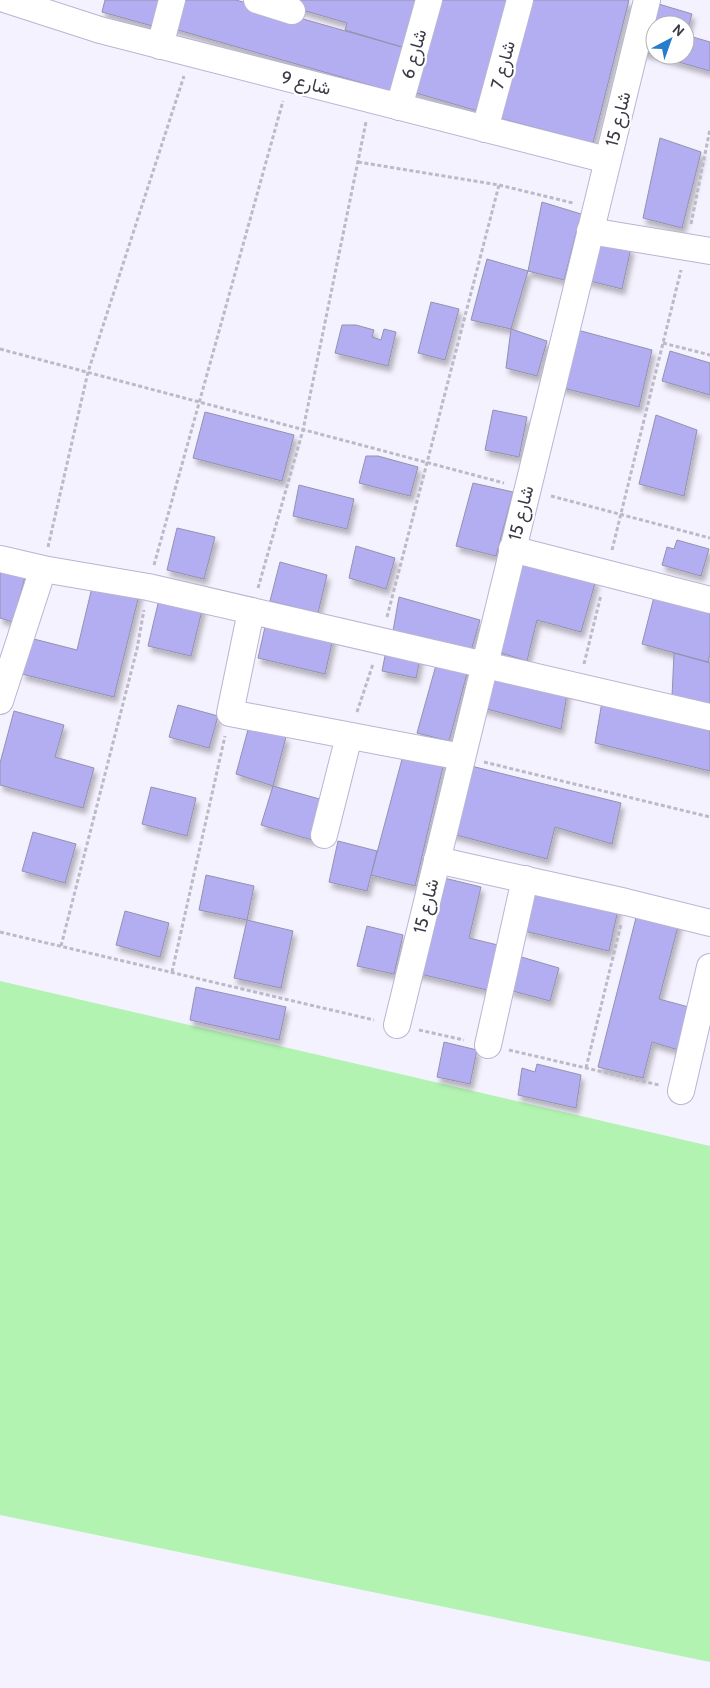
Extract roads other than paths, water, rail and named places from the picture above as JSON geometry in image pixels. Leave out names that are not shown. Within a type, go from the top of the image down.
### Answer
[{"type":"street","name":"شارع 9","points":[[6,0],[100,30],[160,46],[608,160]]},
{"type":"street","points":[[160,46],[172,0]]},
{"type":"street","points":[[257,0],[292,11]]},
{"type":"street","name":"شارع 6","points":[[399,107],[429,0]]},
{"type":"street","name":"شارع 7","points":[[486,129],[520,0]]},
{"type":"street","name":"شارع 15","points":[[396,1025],[647,0]]},
{"type":"street","points":[[593,220],[698,249]]},
{"type":"street","points":[[512,549],[606,574],[709,594]]},
{"type":"street","points":[[0,559],[43,569],[148,586],[710,718]]},
{"type":"street","points":[[0,701],[43,569]]},
{"type":"street","points":[[251,611],[230,713],[462,757]]},
{"type":"street","points":[[324,835],[349,736]]},
{"type":"street","points":[[437,860],[626,902],[710,923]]},
{"type":"street","points":[[488,1045],[526,879]]},
{"type":"street","points":[[682,1090],[710,966]]}]
